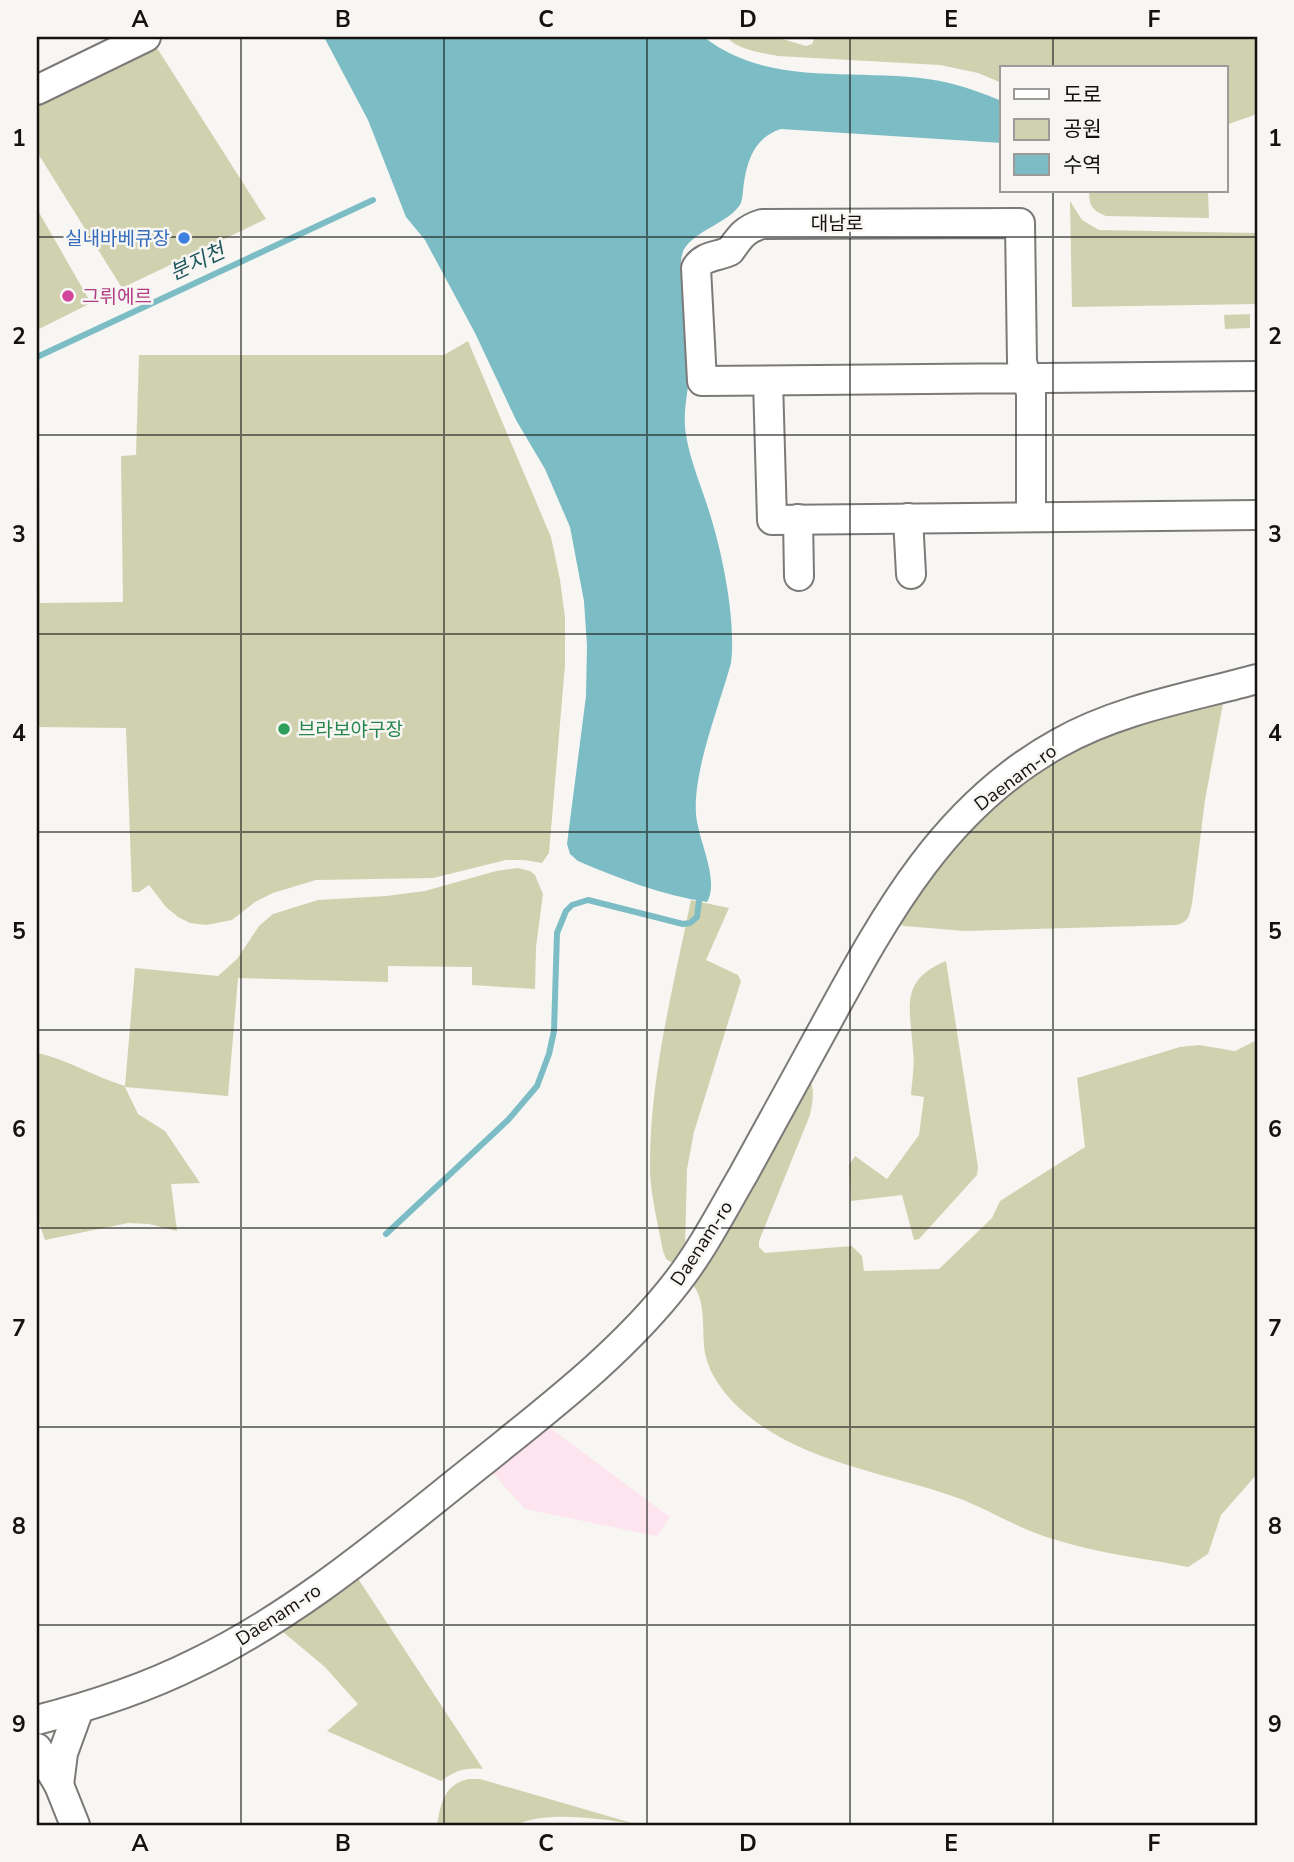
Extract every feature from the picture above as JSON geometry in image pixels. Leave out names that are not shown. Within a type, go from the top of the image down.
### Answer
[{"type":"street","points":[[37,90],[146,37]]},
{"type":"street","name":"대남로","points":[[1031,517],[1031,393],[1026,378],[1022,362],[1020,223],[762,224],[750,227],[741,234],[730,251],[705,257],[696,268],[702,381],[768,381],[1026,378],[1257,376]]},
{"type":"street","points":[[768,381],[772,520],[1257,515]]},
{"type":"street","points":[[908,518],[911,573]]},
{"type":"street","points":[[798,519],[799,576]]},
{"type":"street","name":"Daenam-ro","points":[[37,1720],[79,1709],[147,1685],[193,1665],[273,1619],[340,1574],[542,1414],[627,1337],[678,1281],[754,1155],[855,970],[895,903],[942,839],[990,792],[1042,753],[1092,727],[1257,679]]},
{"type":"street","points":[[59,1785],[63,1753],[79,1709]]},
{"type":"street","points":[[37,1748],[59,1785],[75,1825]]},
{"type":"shaded area","points":[[542,1422],[670,1517],[657,1536],[525,1509],[487,1467]]},
{"type":"green space","points":[[727,37],[776,37],[806,46],[812,44],[815,37],[1257,37],[1257,114],[1228,124],[1228,66],[1000,66],[1000,82],[978,73],[940,65],[778,56],[743,48]]},
{"type":"green space","points":[[157,48],[266,219],[122,288],[37,152],[37,104]]},
{"type":"green space","points":[[1089,192],[1208,192],[1209,218],[1106,216],[1092,207]]},
{"type":"green space","points":[[1070,201],[1082,220],[1099,230],[1257,233],[1257,304],[1072,307]]},
{"type":"green space","points":[[37,209],[91,303],[37,330]]},
{"type":"green space","points":[[1250,314],[1250,328],[1225,329],[1224,315]]},
{"type":"green space","points":[[468,341],[551,537],[560,580],[565,617],[565,665],[549,853],[542,863],[506,860],[433,878],[316,880],[273,893],[255,902],[232,920],[206,925],[190,923],[178,917],[166,907],[149,885],[139,892],[132,892],[126,728],[37,727],[37,456],[39,455],[40,603],[123,602],[121,456],[136,455],[139,355],[444,355]]},
{"type":"green space","points":[[1224,698],[1205,800],[1192,904],[1184,922],[1176,925],[965,931],[904,926],[898,923],[926,869],[992,800],[1090,737]]},
{"type":"green space","points":[[518,868],[535,875],[543,894],[536,947],[535,989],[472,985],[472,967],[388,966],[388,982],[238,978],[228,1096],[125,1087],[138,1114],[165,1131],[200,1183],[171,1184],[177,1231],[149,1224],[128,1223],[45,1240],[37,1217],[37,1053],[59,1059],[125,1086],[135,968],[218,976],[237,959],[259,926],[273,914],[318,900],[425,891],[496,871]]},
{"type":"green space","points":[[691,900],[729,908],[706,960],[738,975],[741,981],[694,1132],[687,1169],[685,1250],[676,1261],[671,1262],[666,1259],[663,1251],[653,1201],[651,1137],[663,1034]]},
{"type":"green space","points":[[946,961],[978,1167],[977,1175],[919,1239],[914,1240],[902,1195],[851,1201],[849,1165],[855,1156],[887,1179],[919,1135],[924,1097],[911,1095],[914,1061],[910,1021],[911,997],[914,986],[921,977]]},
{"type":"green space","points":[[1257,1040],[1257,1474],[1221,1515],[1208,1554],[1188,1567],[1069,1544],[1028,1530],[955,1497],[809,1451],[756,1422],[733,1402],[716,1381],[704,1348],[702,1306],[689,1281],[806,1074],[813,1098],[810,1115],[759,1241],[759,1247],[765,1253],[852,1246],[862,1256],[864,1271],[939,1269],[992,1218],[1000,1201],[1085,1147],[1077,1078],[1180,1047],[1199,1045],[1235,1051]]},
{"type":"green space","points":[[355,1574],[483,1769],[460,1770],[441,1781],[327,1731],[358,1704],[325,1667],[277,1627]]},
{"type":"green space","points":[[468,1779],[480,1779],[632,1823],[557,1817],[528,1820],[515,1825],[437,1825],[442,1802],[449,1790]]},
{"type":"water","points":[[324,37],[704,37],[730,53],[758,64],[818,73],[940,81],[1000,100],[1000,143],[781,129],[772,133],[759,143],[751,156],[741,203],[736,210],[692,240],[682,255],[681,271],[690,352],[685,409],[686,435],[721,554],[732,630],[731,663],[703,758],[696,797],[696,814],[710,871],[711,883],[707,902],[657,891],[625,880],[578,861],[570,854],[567,844],[586,696],[587,646],[584,601],[570,527],[545,469],[516,420],[475,333],[425,240],[406,217],[368,120]]},
{"type":"waterway","name":"분지천","points":[[37,357],[373,200]]},
{"type":"waterway","points":[[386,1234],[508,1120],[537,1086],[554,1031],[557,933],[566,911],[572,905],[588,900],[683,924],[690,923],[697,917],[699,901]]},
{"type":"place","name":"실내바베큐장","points":[[184,238]]},
{"type":"place","name":"그뤼에르","points":[[68,296]]},
{"type":"place","name":"브라보야구장","points":[[284,729]]}]
